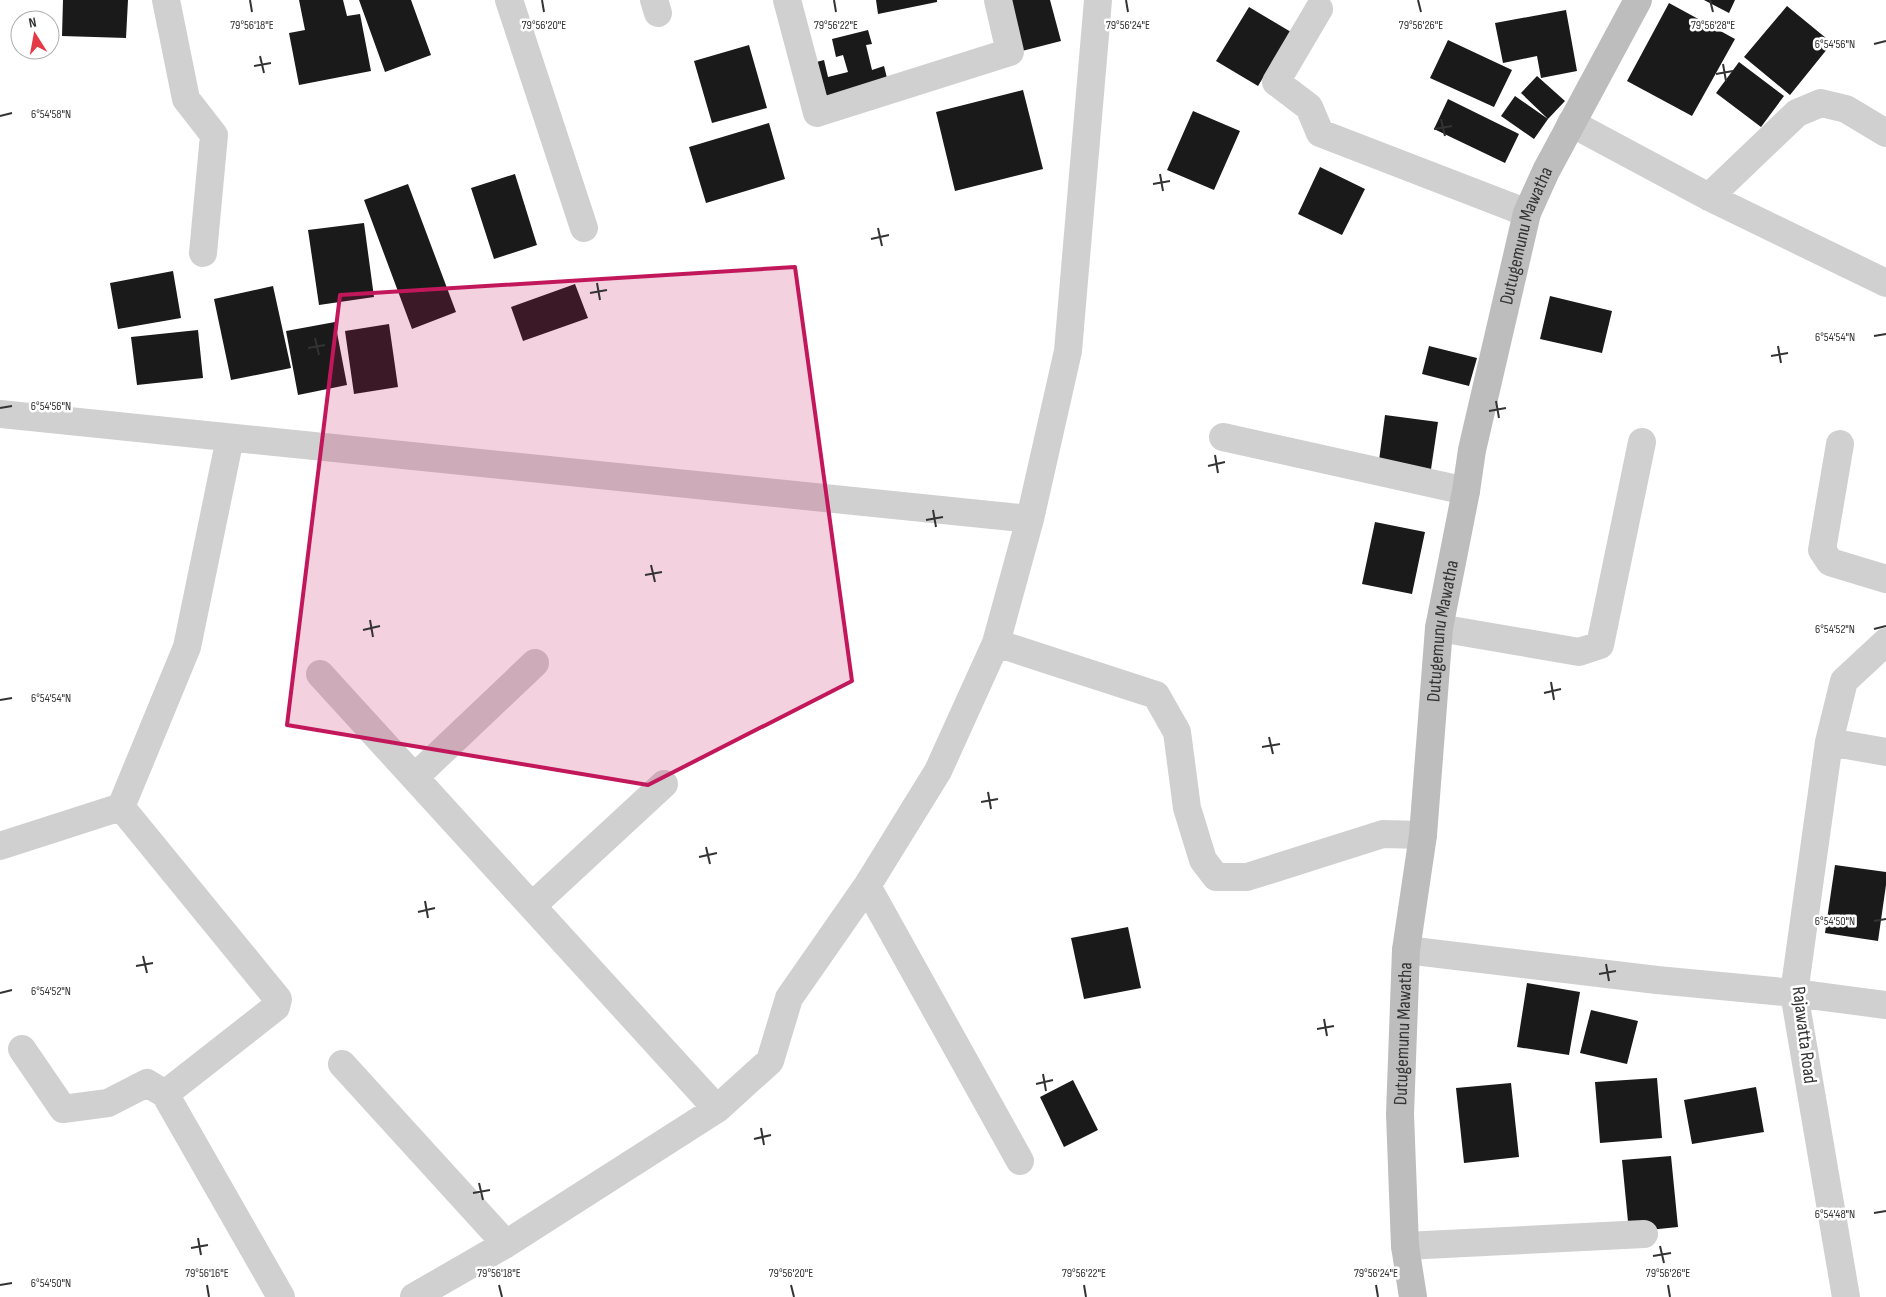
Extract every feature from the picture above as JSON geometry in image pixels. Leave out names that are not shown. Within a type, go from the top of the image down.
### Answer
[{"type":"street","points":[[166,0],[186,99],[214,134],[204,254]]},
{"type":"street","points":[[509,0],[584,228]]},
{"type":"street","points":[[787,0],[817,113],[1010,52],[998,0]]},
{"type":"street","points":[[414,1297],[506,1244],[717,1109],[770,1061],[789,998],[866,886],[938,771],[996,643],[1030,519],[1068,351],[1098,0]]},
{"type":"street","name":"Dutugemunu Mawatha","points":[[1413,1297],[1405,1246],[1400,1114],[1406,950],[1422,835],[1438,628],[1466,491],[1472,450],[1527,213],[1571,123],[1638,0]]},
{"type":"street","points":[[1319,9],[1276,82],[1309,106],[1320,133],[1527,213]]},
{"type":"street","points":[[1709,197],[1797,113],[1821,103],[1846,109],[1886,133]]},
{"type":"street","points":[[1571,123],[1709,197],[1886,283]]},
{"type":"street","points":[[0,414],[1030,519]]},
{"type":"street","points":[[1223,437],[1466,491]]},
{"type":"street","points":[[0,846],[121,807],[187,647],[230,438]]},
{"type":"street","points":[[1438,628],[1579,652],[1600,645],[1642,442]]},
{"type":"street","points":[[1840,444],[1822,550],[1830,562],[1886,579]]},
{"type":"street","name":"Rajawatta Road","points":[[1846,1297],[1794,993],[1829,742],[1844,681],[1886,642]]},
{"type":"street","points":[[996,643],[1156,695],[1177,732],[1187,808],[1203,860],[1216,877],[1247,878],[1383,834],[1422,835]]},
{"type":"street","points":[[415,777],[535,663]]},
{"type":"street","points":[[320,674],[717,1109]]},
{"type":"street","points":[[1829,742],[1886,752]]},
{"type":"street","points":[[532,906],[664,784]]},
{"type":"street","points":[[121,807],[278,999],[276,1007],[165,1094]]},
{"type":"street","points":[[866,886],[1020,1160]]},
{"type":"street","points":[[1406,950],[1886,1005]]},
{"type":"street","points":[[22,1049],[63,1109],[108,1104],[147,1083],[165,1094],[280,1297]]},
{"type":"street","points":[[342,1064],[506,1244]]},
{"type":"street","points":[[1405,1246],[1644,1234]]},
{"type":"highlighted area","points":[[795,267],[852,681],[648,785],[287,725],[340,295]]},
{"type":"building","points":[[63,0],[128,0],[126,38],[62,36]]},
{"type":"building","points":[[299,0],[343,0],[347,16],[360,14],[371,71],[299,85],[289,33],[305,30]]},
{"type":"building","points":[[359,0],[411,0],[431,55],[385,72]]},
{"type":"building","points":[[876,0],[937,0],[937,2],[878,14]]},
{"type":"building","points":[[1009,0],[1050,0],[1061,41],[1022,51]]},
{"type":"building","points":[[1704,0],[1735,0],[1729,13]]},
{"type":"building","points":[[1669,3],[1735,39],[1692,116],[1627,81]]},
{"type":"building","points":[[1787,6],[1832,43],[1790,95],[1744,57]]},
{"type":"building","points":[[1249,7],[1291,32],[1258,86],[1216,61]]},
{"type":"building","points":[[1566,10],[1577,71],[1541,78],[1537,56],[1503,63],[1495,23]]},
{"type":"building","points":[[868,30],[872,44],[866,45],[872,70],[884,66],[889,86],[818,103],[809,64],[824,60],[828,77],[848,72],[843,55],[836,57],[832,39]]},
{"type":"building","points":[[1448,40],[1512,70],[1494,107],[1430,78]]},
{"type":"building","points":[[749,45],[767,108],[712,123],[694,61]]},
{"type":"building","points":[[1739,62],[1784,96],[1761,127],[1716,93]]},
{"type":"building","points":[[1537,76],[1565,101],[1548,119],[1521,93]]},
{"type":"building","points":[[1023,90],[1043,169],[955,191],[936,112]]},
{"type":"building","points":[[1515,96],[1548,119],[1534,139],[1501,116]]},
{"type":"building","points":[[1448,99],[1519,134],[1505,163],[1434,129]]},
{"type":"building","points":[[1193,111],[1240,131],[1214,190],[1167,170]]},
{"type":"building","points":[[769,123],[785,179],[706,203],[689,147]]},
{"type":"building","points":[[1320,167],[1365,189],[1342,235],[1298,214]]},
{"type":"building","points":[[515,174],[537,245],[494,259],[471,188]]},
{"type":"building","points":[[408,184],[456,312],[412,329],[364,200]]},
{"type":"building","points":[[364,223],[374,297],[319,305],[308,230]]},
{"type":"building","points":[[173,271],[181,318],[118,329],[110,283]]},
{"type":"building","points":[[575,284],[588,318],[523,341],[511,307]]},
{"type":"building","points":[[273,286],[291,368],[231,380],[214,299]]},
{"type":"building","points":[[1550,296],[1612,311],[1602,353],[1540,339]]},
{"type":"building","points":[[335,322],[347,385],[298,395],[286,331]]},
{"type":"building","points":[[389,324],[398,387],[354,394],[345,331]]},
{"type":"building","points":[[198,330],[203,378],[137,385],[131,337]]},
{"type":"building","points":[[1429,346],[1477,358],[1469,386],[1422,374]]},
{"type":"building","points":[[1385,415],[1438,422],[1430,476],[1378,468]]},
{"type":"building","points":[[1375,522],[1425,532],[1412,594],[1362,584]]},
{"type":"building","points":[[1835,865],[1886,872],[1878,941],[1825,933]]},
{"type":"building","points":[[1128,927],[1141,988],[1084,999],[1071,938]]},
{"type":"building","points":[[1527,983],[1580,992],[1569,1055],[1517,1047]]},
{"type":"building","points":[[1591,1010],[1638,1021],[1627,1064],[1580,1053]]},
{"type":"building","points":[[1657,1078],[1662,1138],[1600,1143],[1595,1082]]},
{"type":"building","points":[[1073,1080],[1098,1130],[1064,1147],[1040,1097]]},
{"type":"building","points":[[1511,1083],[1519,1157],[1464,1163],[1456,1088]]},
{"type":"building","points":[[1756,1087],[1764,1132],[1692,1144],[1684,1100]]},
{"type":"building","points":[[1671,1156],[1678,1227],[1629,1232],[1622,1160]]}]
